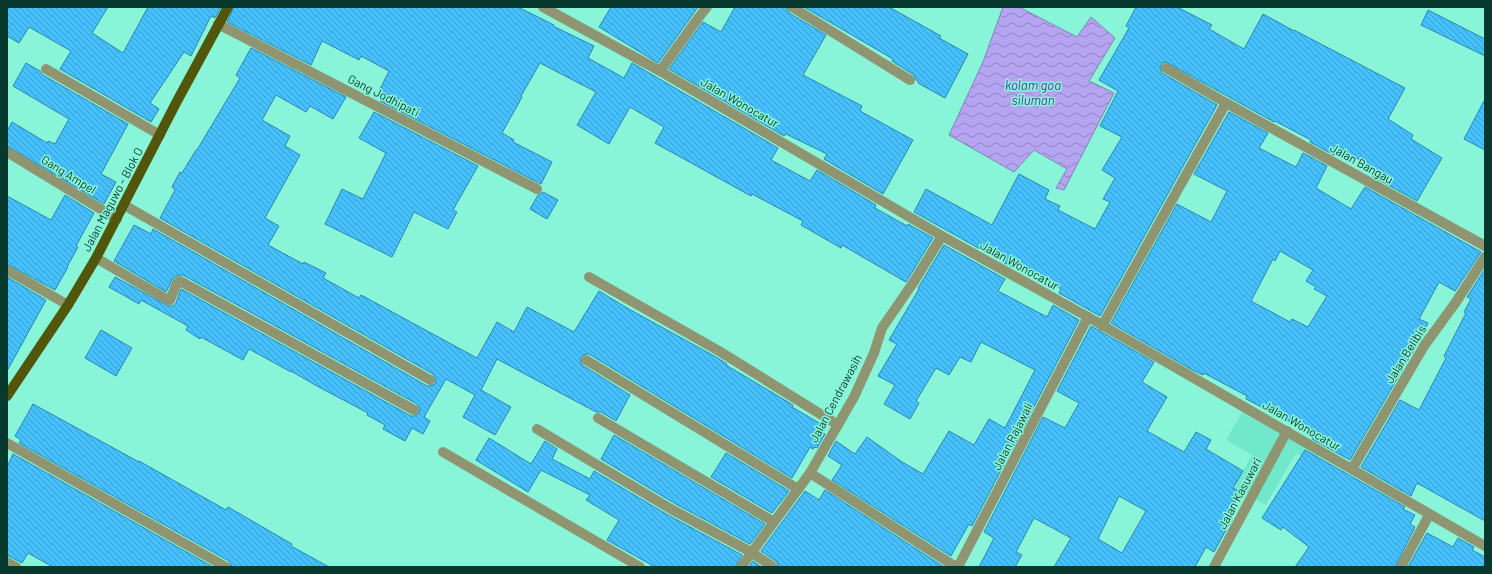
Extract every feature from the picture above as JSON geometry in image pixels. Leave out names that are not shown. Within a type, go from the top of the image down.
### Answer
[{"type":"main road","name":"Jalan Maguwo - Blok O","points":[[7,396],[68,305],[96,258],[179,97],[228,7]]},
{"type":"street","name":"Jalan Wonocatur","points":[[543,7],[660,71],[942,236],[1088,317],[1485,546]]},
{"type":"street","points":[[660,71],[707,7]]},
{"type":"street","points":[[792,7],[910,80]]},
{"type":"street","name":"Gang Jodhipati","points":[[218,24],[537,189]]},
{"type":"street","points":[[46,68],[160,135]]},
{"type":"street","name":"Jalan Bangau","points":[[1166,68],[1226,103],[1485,246]]},
{"type":"street","points":[[1102,326],[1226,103]]},
{"type":"street","name":"Gang Ampel","points":[[7,152],[117,219]]},
{"type":"street","points":[[124,205],[430,380]]},
{"type":"street","name":"Jalan Cendrawasih","points":[[741,567],[810,472],[854,397],[874,353],[882,328],[913,283],[942,236]]},
{"type":"street","name":"Jalan Belibis","points":[[1352,469],[1424,346],[1456,302],[1485,257]]},
{"type":"street","points":[[96,258],[168,300],[170,300],[177,283],[180,281],[414,410]]},
{"type":"street","points":[[7,270],[68,305]]},
{"type":"street","points":[[589,277],[719,351],[838,425]]},
{"type":"street","name":"Jalan Rajawali","points":[[957,567],[1088,317]]},
{"type":"street","points":[[586,360],[798,489]]},
{"type":"street","points":[[598,418],[774,522]]},
{"type":"street","points":[[537,429],[671,508],[751,552],[773,567]]},
{"type":"street","name":"Jalan Kasuwari","points":[[1214,567],[1286,431]]},
{"type":"street","points":[[7,444],[226,567]]},
{"type":"street","points":[[443,452],[640,567]]},
{"type":"street","points":[[810,472],[957,567]]},
{"type":"street","points":[[1401,567],[1429,515]]},
{"type":"street","points":[[7,562],[16,567]]},
{"type":"shaded area","points":[[1242,412],[1318,455],[1314,463],[1296,453],[1266,505],[1234,487],[1252,455],[1226,440]]},
{"type":"water","name":"kolam goa siluman","points":[[1003,7],[1019,7],[1077,37],[1091,17],[1115,38],[1089,81],[1114,93],[1064,190],[1056,188],[1067,169],[1034,150],[1014,172],[949,135],[983,62]]},
{"type":"building","points":[[7,7],[108,7],[92,33],[123,53],[148,7],[221,7],[215,18],[211,16],[191,56],[184,52],[150,103],[159,109],[151,122],[60,69],[71,51],[29,27],[19,43],[7,36]]},
{"type":"building","points":[[234,7],[518,7],[594,46],[588,58],[624,78],[632,63],[778,148],[771,160],[810,181],[817,170],[876,205],[875,208],[907,226],[908,224],[933,238],[906,282],[842,245],[841,248],[801,225],[803,221],[752,194],[751,196],[655,143],[664,127],[630,107],[609,144],[577,125],[596,92],[540,63],[502,133],[514,140],[513,142],[552,162],[541,184],[380,101],[383,96],[378,93],[389,71],[361,56],[359,60],[322,41],[311,65],[227,22]]},
{"type":"building","points":[[611,7],[698,7],[658,63],[599,27]]},
{"type":"building","points":[[735,7],[786,7],[789,13],[826,35],[803,75],[862,106],[860,111],[913,140],[883,194],[824,159],[827,154],[786,134],[784,136],[669,69],[703,22],[721,32]]},
{"type":"building","points":[[804,7],[889,7],[941,36],[939,38],[968,54],[945,98],[918,83],[919,82],[916,80],[914,75],[892,61],[893,59]]},
{"type":"building","points":[[1136,7],[1177,7],[1212,25],[1209,29],[1244,49],[1263,14],[1405,88],[1388,119],[1413,135],[1411,139],[1442,158],[1417,201],[1372,176],[1376,170],[1350,154],[1347,160],[1335,154],[1334,155],[1310,142],[1311,140],[1275,121],[1274,122],[1166,62],[1162,63],[1160,68],[1162,73],[1217,105],[1100,316],[1059,293],[1061,289],[1015,262],[1012,267],[914,212],[926,189],[992,225],[1019,174],[1049,190],[1045,199],[1060,206],[1058,210],[1095,229],[1110,202],[1103,199],[1115,178],[1102,170],[1122,137],[1100,126],[1118,91],[1099,80],[1129,28],[1126,26]]},
{"type":"building","points":[[1428,10],[1485,39],[1485,56],[1421,25]]},
{"type":"building","points":[[251,48],[346,97],[333,119],[310,106],[306,112],[276,95],[262,120],[290,136],[285,146],[300,155],[265,218],[279,226],[268,245],[303,264],[304,262],[326,273],[323,278],[359,298],[361,295],[477,358],[497,322],[514,332],[527,307],[574,332],[599,291],[716,357],[727,364],[726,365],[793,405],[792,407],[826,427],[823,433],[825,434],[817,448],[814,447],[813,449],[810,447],[792,478],[589,354],[583,355],[580,359],[582,365],[630,395],[616,421],[601,412],[596,412],[497,359],[481,390],[511,407],[495,435],[463,417],[475,395],[446,379],[424,417],[430,421],[423,434],[412,428],[405,441],[383,429],[385,425],[367,415],[368,413],[249,349],[243,360],[201,337],[200,339],[186,330],[188,326],[141,300],[139,304],[109,287],[115,277],[168,306],[173,306],[176,303],[181,289],[411,416],[415,416],[419,413],[420,409],[417,404],[183,275],[173,278],[166,292],[114,261],[134,225],[151,234],[153,229],[427,386],[435,384],[436,380],[433,374],[160,218],[175,190],[172,187],[180,172],[182,173],[197,150],[240,78],[236,75]]},
{"type":"building","points":[[26,63],[40,71],[43,75],[128,124],[101,174],[116,182],[104,204],[7,146],[7,131],[12,122],[47,143],[48,141],[55,144],[69,119],[13,86]]},
{"type":"building","points":[[1485,99],[1485,150],[1464,139]]},
{"type":"building","points":[[374,112],[478,166],[453,210],[457,212],[448,229],[414,212],[392,257],[325,224],[342,189],[363,199],[386,153],[359,138]]},
{"type":"building","points":[[1229,112],[1268,133],[1259,148],[1296,167],[1303,153],[1327,166],[1316,188],[1351,209],[1365,187],[1481,252],[1455,291],[1439,282],[1419,319],[1428,323],[1419,341],[1350,460],[1312,439],[1314,435],[1304,429],[1246,399],[1247,396],[1204,373],[1203,375],[1194,371],[1111,323],[1177,204],[1211,222],[1227,191],[1194,174]],"holes":[[[1280,251],[1313,270],[1306,281],[1316,287],[1314,289],[1327,296],[1308,327],[1292,319],[1290,322],[1251,301],[1273,259],[1275,261]]]},
{"type":"building","points":[[543,192],[558,200],[547,219],[530,209],[538,195]]},
{"type":"building","points":[[65,195],[94,213],[76,246],[78,247],[68,267],[55,290],[7,264],[7,196],[51,220]]},
{"type":"building","points":[[944,245],[1005,279],[998,291],[1047,317],[1053,305],[1079,320],[972,526],[969,524],[951,556],[832,480],[842,465],[828,456],[836,441],[855,454],[867,437],[902,462],[923,474],[949,431],[974,445],[989,419],[1005,428],[1035,370],[981,342],[971,362],[960,357],[949,375],[936,368],[916,401],[919,403],[910,419],[884,404],[895,385],[878,376],[897,344],[889,340]]},
{"type":"building","points":[[1485,269],[1485,521],[1417,483],[1411,496],[1361,467],[1400,400],[1419,410],[1446,358],[1444,356],[1466,313],[1464,312],[1471,299],[1467,297]]},
{"type":"building","points":[[7,277],[46,300],[7,371]]},
{"type":"building","points":[[1091,326],[1154,362],[1142,382],[1167,397],[1147,431],[1184,452],[1196,432],[1211,440],[1206,449],[1243,471],[1233,488],[1241,492],[1227,516],[1232,519],[1214,552],[1206,547],[1195,567],[1054,567],[1071,538],[1034,518],[1016,552],[1022,555],[1015,567],[979,567],[994,538],[984,532],[1043,417],[1065,428],[1079,403],[1057,391]],"holes":[[[1119,496],[1146,511],[1122,553],[1098,539]]]},
{"type":"building","points":[[101,330],[132,348],[116,376],[85,358]]},
{"type":"building","points":[[33,404],[226,510],[228,507],[292,544],[291,546],[329,567],[232,567],[229,561],[19,443],[21,440],[15,436]]},
{"type":"building","points":[[614,435],[765,524],[750,544],[674,503],[601,459]]},
{"type":"building","points":[[489,438],[531,464],[545,441],[557,449],[552,459],[590,479],[594,471],[668,515],[742,555],[735,567],[655,567],[607,540],[619,520],[586,500],[590,495],[541,470],[528,492],[476,460]]},
{"type":"building","points":[[1305,450],[1405,507],[1403,509],[1415,515],[1410,524],[1415,527],[1395,567],[1295,567],[1309,547],[1283,527],[1281,530],[1262,518]]},
{"type":"building","points":[[726,453],[789,491],[772,513],[711,477]]},
{"type":"building","points":[[13,454],[213,567],[53,567],[28,553],[22,563],[7,555],[7,467]]},
{"type":"building","points":[[825,490],[944,567],[779,567],[777,562],[761,551],[805,491],[819,500]]},
{"type":"building","points":[[1427,533],[1453,547],[1458,538],[1474,547],[1472,550],[1485,557],[1485,567],[1408,567]]},
{"type":"building","points":[[753,561],[761,567],[749,567]]}]
